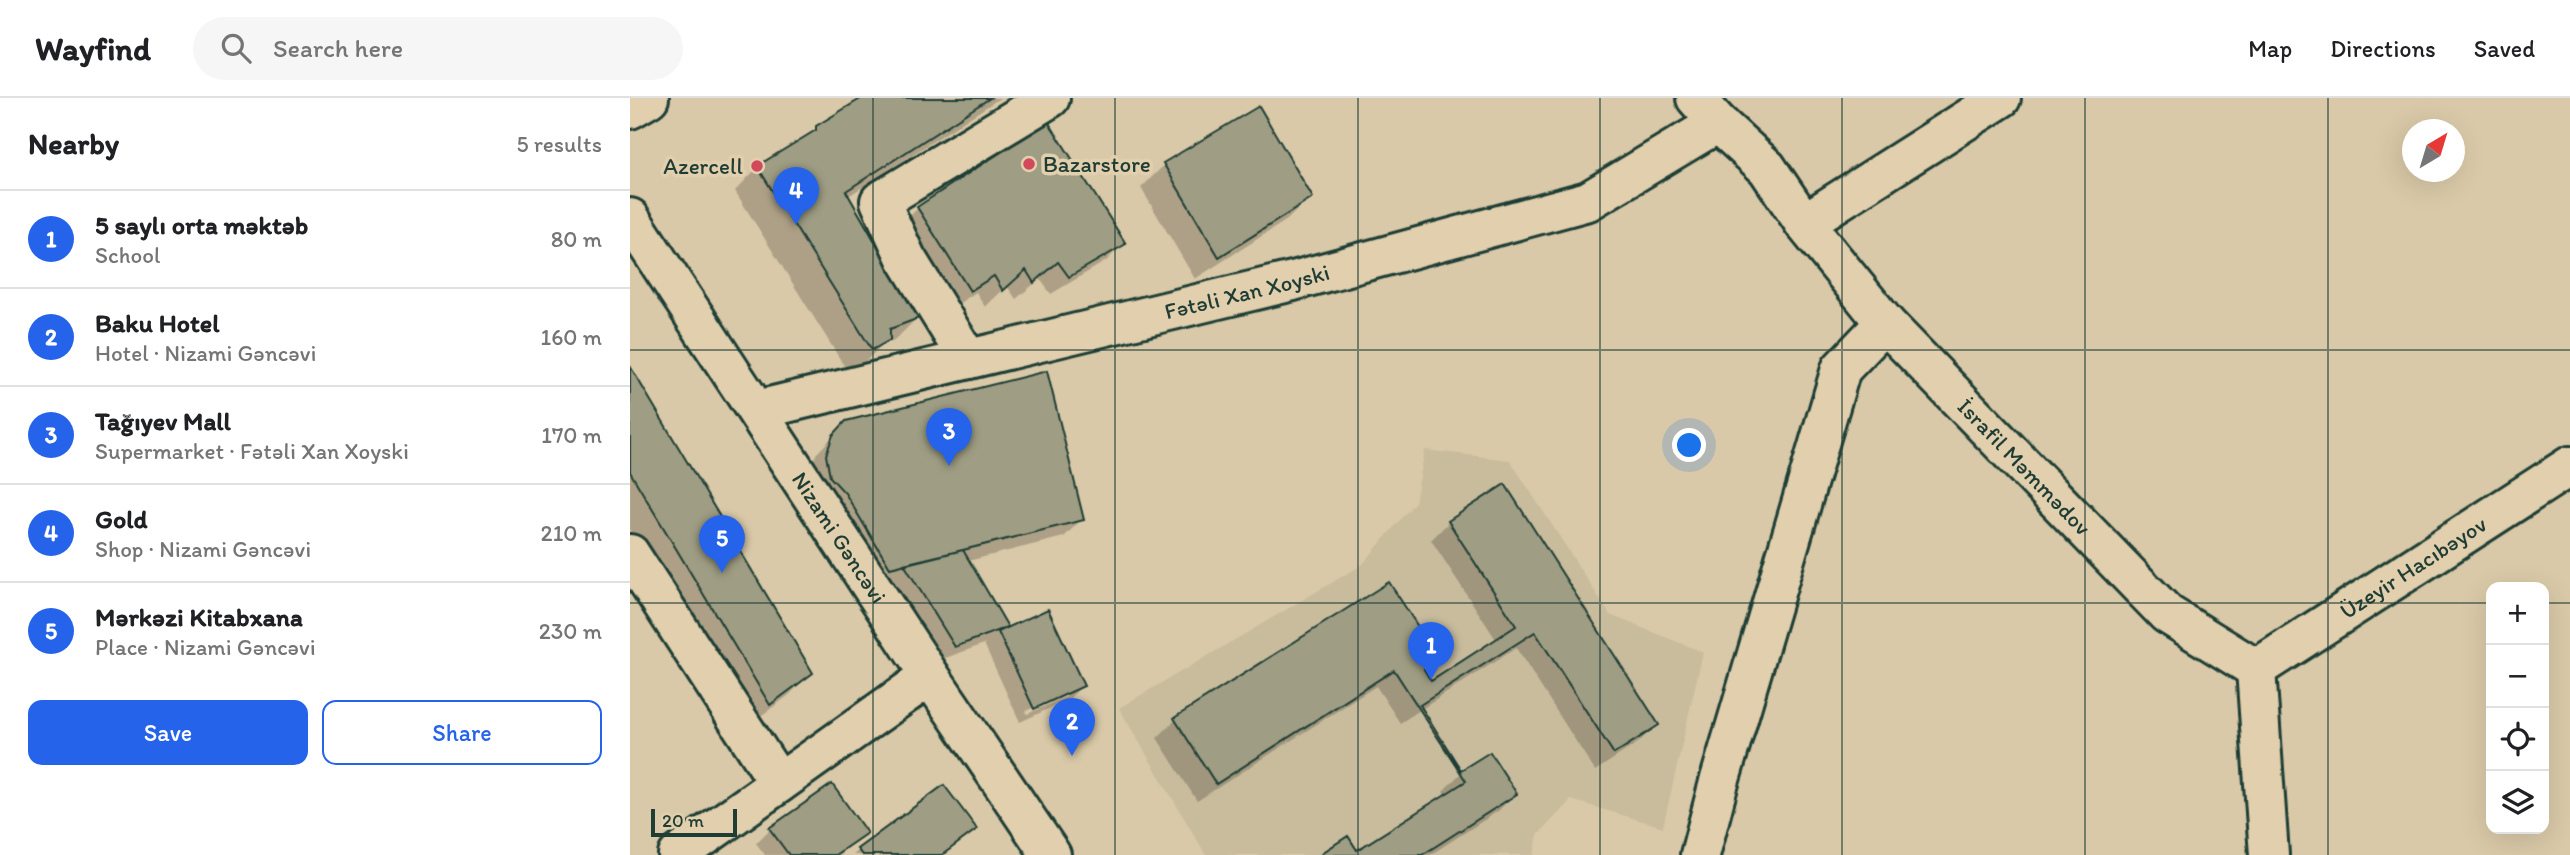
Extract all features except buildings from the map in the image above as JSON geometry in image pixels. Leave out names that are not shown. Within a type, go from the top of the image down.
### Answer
[{"type":"street","points":[[630,109],[649,98]]},
{"type":"street","points":[[968,359],[906,258],[880,201],[1050,98]]},
{"type":"street","points":[[1804,223],[2001,98]]},
{"type":"street","name":"Fətəli Xan Xoyski","points":[[757,410],[1293,281],[1588,201],[1707,111]]},
{"type":"street","name":"İsrafil Məmmədov","points":[[1707,111],[1767,168],[1804,223],[1885,323],[2167,614],[2256,668]]},
{"type":"street","name":"Nizami Gəncəvi","points":[[630,218],[930,676],[1051,855]]},
{"type":"street","points":[[1700,855],[1841,369],[1885,323]]},
{"type":"street","name":"Üzeyir Hacıbəyov","points":[[2256,668],[2570,466]]},
{"type":"street","points":[[630,554],[779,783]]},
{"type":"street","points":[[2256,668],[2269,855]]},
{"type":"street","points":[[678,855],[930,676]]},
{"type":"shaded area","points":[[1425,450],[1510,460],[1610,615],[1703,652],[1663,827],[1571,800],[1538,835],[1534,855],[1206,855],[1119,708],[1362,565],[1415,502]]},
{"type":"place","name":"Bazarstore","points":[[1029,164]]},
{"type":"place","name":"Azercell","points":[[757,166]]},
{"type":"place","name":"Gold","points":[[796,225]]},
{"type":"place","name":"Tağıyev Mall","points":[[949,466]]},
{"type":"place","name":"Mərkəzi Kitabxana","points":[[722,573]]},
{"type":"place","name":"5 saylı orta məktəb","points":[[1431,680]]},
{"type":"place","name":"Baku Hotel","points":[[1072,756]]}]
